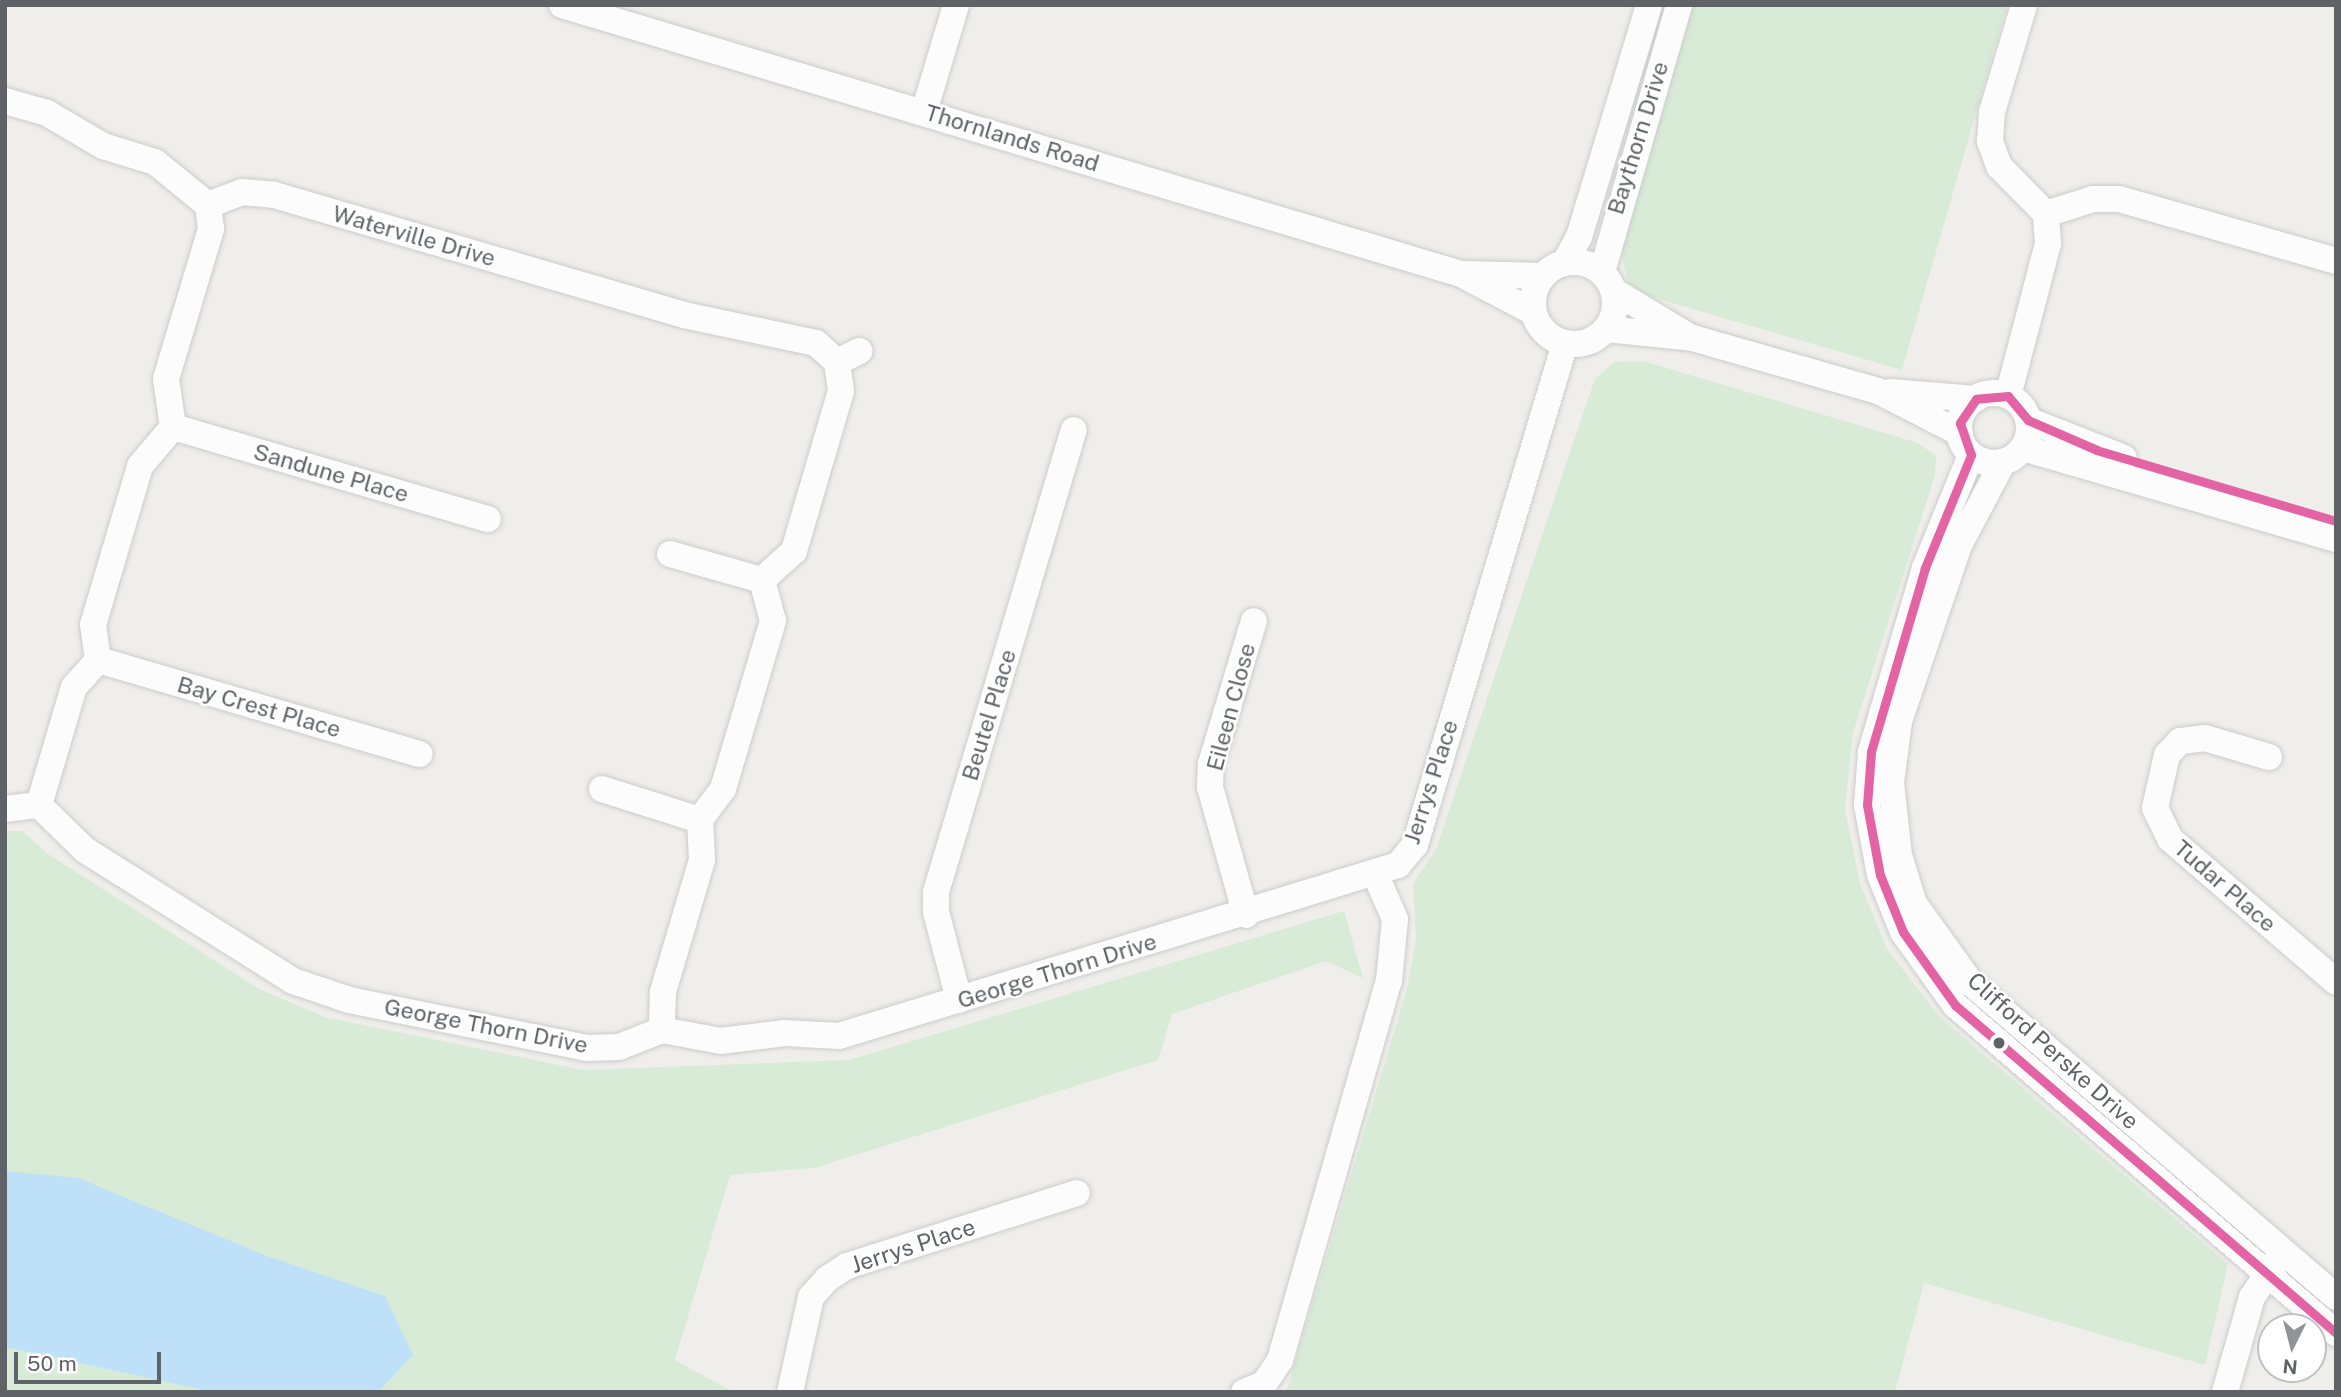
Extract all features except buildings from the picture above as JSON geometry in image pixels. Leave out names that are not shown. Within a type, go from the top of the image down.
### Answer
[{"type":"street","name":"Thornlands Road","points":[[562,5],[924,111],[1461,274],[1533,312],[1545,332],[1565,344]]},
{"type":"street","points":[[924,111],[956,5]]},
{"type":"street","name":"Baythorn Drive","points":[[1554,269],[1579,237],[1649,5]]},
{"type":"street","name":"Baythorn Drive","points":[[1608,282],[1679,5]]},
{"type":"street","points":[[2008,396],[2048,244],[2046,214],[1999,166],[1990,141],[1993,112],[2024,5]]},
{"type":"street","points":[[5,101],[47,113],[103,146],[155,162],[208,205],[211,229],[166,379],[173,427],[140,466],[93,625],[98,660],[74,687],[39,805],[5,809]]},
{"type":"street","name":"Waterville Drive","points":[[208,205],[242,192],[274,195],[684,315],[816,343],[848,357],[841,391],[794,551],[762,580]]},
{"type":"street","points":[[2046,214],[2093,199],[2119,199],[2336,261]]},
{"type":"street","name":"Thornlands Road","points":[[1461,274],[1554,269],[1608,282],[1693,338]]},
{"type":"street","points":[[1533,312],[1554,269]]},
{"type":"street","points":[[1565,344],[1588,342],[1606,329],[1613,318],[1608,282]]},
{"type":"street","name":"Thornlands Road","points":[[1606,329],[1693,338],[1878,391],[1976,399]]},
{"type":"street","name":"Jerrys Place","points":[[1376,876],[1398,865],[1415,845],[1565,344]]},
{"type":"street","name":"Thornlands Road","points":[[1878,391],[1965,444]]},
{"type":"street","points":[[2008,396],[1976,399],[1963,413],[1965,444],[2336,539]]},
{"type":"street","points":[[2008,396],[2028,420],[2096,450],[2336,521]]},
{"type":"street","points":[[2013,455],[2028,420]]},
{"type":"street","name":"Sandune Place","points":[[173,427],[488,519]]},
{"type":"street","name":"Beutel Place","points":[[960,1000],[936,912],[936,892],[1074,430]]},
{"type":"street","name":"Clifford Perske Drive","points":[[1965,444],[1871,752],[1867,805],[1880,875],[1903,932],[1955,1004],[2336,1333]]},
{"type":"street","name":"Clifford Perske Drive","points":[[2013,455],[1959,545],[1899,720],[1891,783],[1899,855],[1914,904],[1971,983],[2336,1297]]},
{"type":"street","points":[[662,1030],[663,992],[702,860],[700,820],[723,789],[773,621],[762,580],[670,554]]},
{"type":"street","name":"Eileen Close","points":[[1246,915],[1210,787],[1211,764],[1254,621]]},
{"type":"street","name":"Bay Crest Place","points":[[98,660],[420,754]]},
{"type":"street","name":"Tudar Place","points":[[2269,757],[2205,738],[2180,741],[2167,755],[2155,808],[2170,839],[2336,982]]},
{"type":"street","points":[[602,789],[700,820]]},
{"type":"street","name":"George Thorn Drive","points":[[39,805],[85,850],[293,981],[349,1000],[587,1048],[619,1047],[662,1030],[721,1041],[784,1033],[839,1036],[1376,876]]},
{"type":"street","points":[[1244,1392],[1264,1384],[1280,1360],[1390,981],[1395,919],[1376,876]]},
{"type":"street","name":"Jerrys Place","points":[[790,1392],[811,1297],[827,1279],[847,1266],[1077,1193]]},
{"type":"street","points":[[2225,1392],[2252,1297],[2284,1253]]},
{"type":"green space","points":[[1692,5],[2007,5],[1902,370],[1645,295],[1628,283],[1622,257],[1632,208]]},
{"type":"green space","points":[[1643,361],[1918,443],[1936,456],[1935,475],[1853,733],[1845,809],[1860,883],[1887,949],[1940,1017],[2228,1264],[2205,1365],[1924,1283],[1895,1392],[1286,1392],[1407,989],[1416,939],[1413,884],[1436,849],[1595,379],[1615,362]]},
{"type":"green space","points":[[5,831],[22,831],[48,854],[259,989],[325,1017],[583,1070],[849,1060],[1344,911],[1363,978],[1326,961],[1172,1014],[1158,1060],[814,1168],[730,1175],[675,1360],[733,1392],[5,1392]]},
{"type":"water","points":[[5,1171],[78,1178],[267,1256],[385,1296],[413,1355],[378,1392],[213,1392],[5,1347]]},
{"type":"transit line","points":[[2336,521],[2097,450],[2028,420],[2008,396],[1976,399],[1960,423],[1971,455],[1925,568],[1871,752],[1867,805],[1880,875],[1903,932],[1955,1005],[2336,1333]]}]
